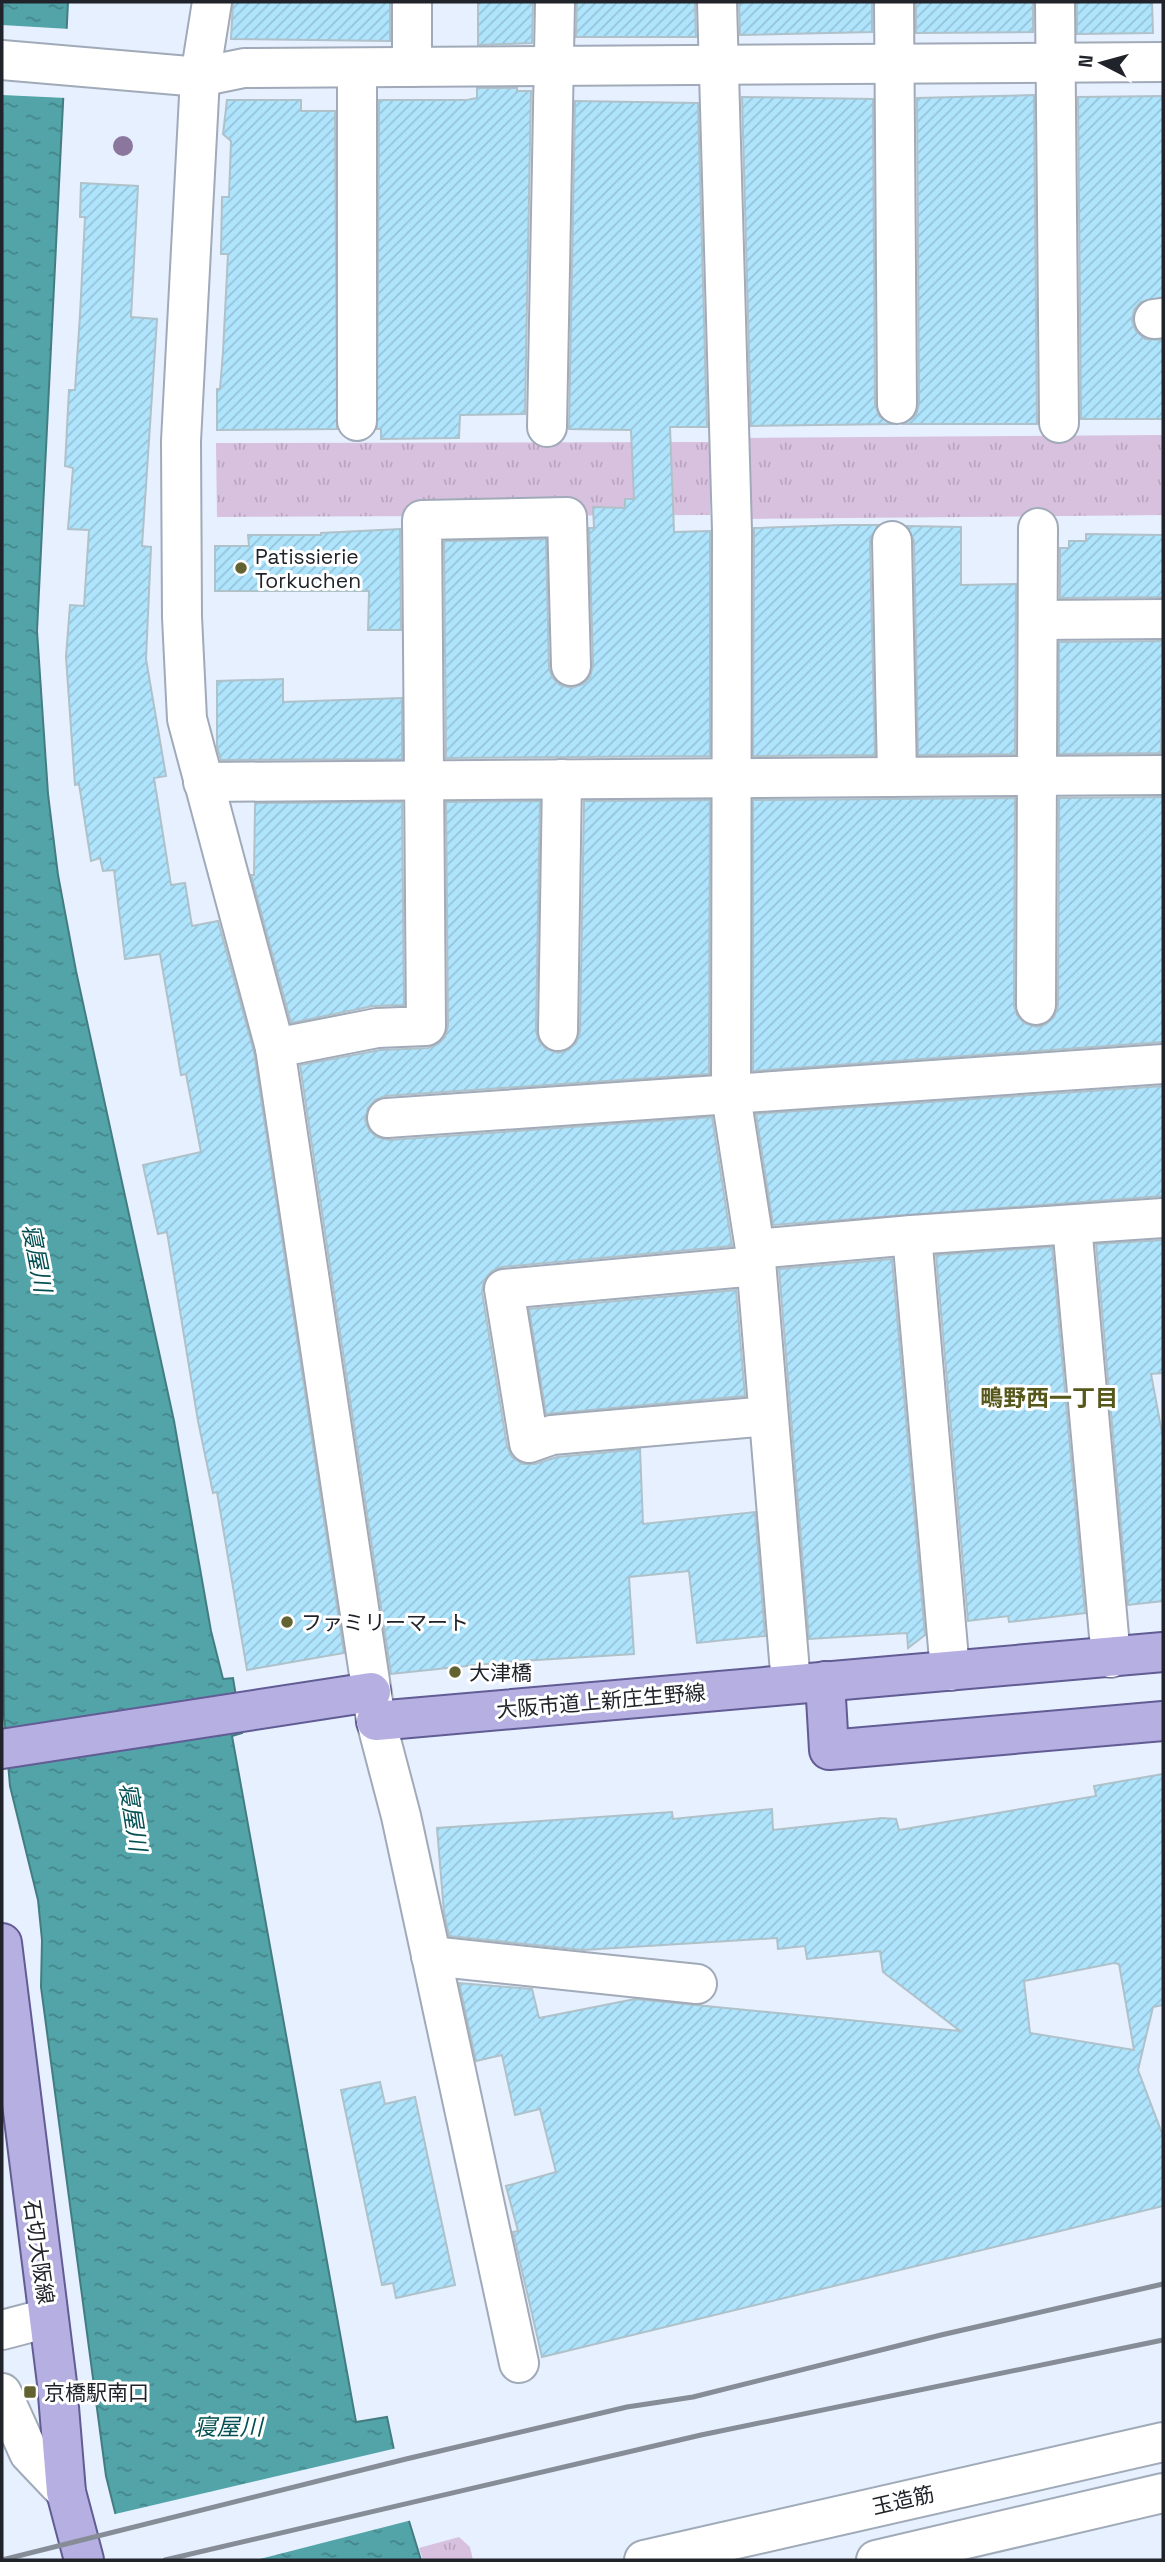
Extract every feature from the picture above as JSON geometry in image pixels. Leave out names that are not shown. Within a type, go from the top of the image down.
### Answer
[{"type":"main road","name":"大阪市道上新庄生野線","points":[[4,1748],[251,1708],[374,1706],[808,1683],[1163,1652]]},
{"type":"main road","points":[[808,1683],[830,1750],[1163,1721]]},
{"type":"main road","name":"石切大阪線","points":[[2,1943],[61,2420],[66,2492],[83,2560]]},
{"type":"street","points":[[212,2],[200,77],[181,441],[182,617],[187,719],[275,1048],[374,1706],[401,1816],[519,2363]]},
{"type":"street","points":[[412,2],[412,68]]},
{"type":"street","points":[[547,427],[556,67],[555,2]]},
{"type":"street","points":[[717,2],[732,531],[731,1096],[756,1258],[768,1416],[808,1683]]},
{"type":"street","points":[[894,2],[897,404]]},
{"type":"street","points":[[1055,2],[1059,423]]},
{"type":"street","points":[[2,60],[71,63],[200,77],[244,68],[1163,62]]},
{"type":"street","points":[[357,69],[357,421]]},
{"type":"street","points":[[275,1048],[377,1028],[426,1026],[422,520],[567,517],[571,666]]},
{"type":"street","points":[[1036,1005],[1038,528]]},
{"type":"street","points":[[892,541],[897,774]]},
{"type":"street","points":[[1038,620],[1163,620]]},
{"type":"street","points":[[203,782],[897,774],[1163,775]]},
{"type":"street","points":[[558,1031],[562,779]]},
{"type":"street","points":[[387,1118],[1163,1064]]},
{"type":"street","points":[[768,1416],[552,1435],[528,1443],[504,1289],[756,1258],[912,1235],[1163,1218]]},
{"type":"street","points":[[1072,1224],[1111,1658]]},
{"type":"street","points":[[912,1235],[950,1671]]},
{"type":"street","points":[[431,1956],[697,1983]]},
{"type":"street","points":[[2,2330],[48,2318]]},
{"type":"street","points":[[2,2393],[29,2453],[66,2492]]},
{"type":"street","name":"玉造筋","points":[[644,2560],[1163,2442]]},
{"type":"street","points":[[876,2560],[1163,2493]]},
{"type":"green space","points":[[1163,435],[1163,515],[744,519],[744,438]]},
{"type":"green space","points":[[710,442],[710,515],[217,517],[216,443]]},
{"type":"green space","points":[[459,2537],[470,2547],[473,2560],[423,2560],[419,2548]]},
{"type":"water","name":"寝屋川","points":[[2,2],[68,2],[37,631],[48,794],[58,875],[76,971],[174,1421],[211,1631],[223,1679],[233,1678],[242,1733],[232,1736],[356,2422],[387,2417],[409,2521],[421,2560],[127,2560],[106,2476],[41,1987],[42,1940],[38,1900],[10,1786],[4,1716]]},
{"type":"pier","points":[[2,25],[70,29],[66,98],[2,95]]},
{"type":"pier","points":[[397,2448],[412,2520],[256,2560],[124,2560],[111,2515]]},
{"type":"building","points":[[233,2],[390,2],[390,41],[231,39]]},
{"type":"building","points":[[478,2],[533,2],[532,43],[478,45]]},
{"type":"building","points":[[577,2],[695,2],[696,37],[576,37]]},
{"type":"building","points":[[739,2],[872,2],[872,32],[740,35]]},
{"type":"building","points":[[916,2],[1033,2],[1033,32],[916,33]]},
{"type":"building","points":[[1077,2],[1152,2],[1153,33],[1077,34]]},
{"type":"building","points":[[477,88],[517,88],[517,91],[531,91],[525,414],[460,415],[459,438],[381,439],[381,429],[377,429],[379,100],[467,100],[477,98]]},
{"type":"building","points":[[1034,95],[1037,424],[904,424],[916,415],[919,404],[917,98]]},
{"type":"building","points":[[1163,96],[1163,297],[1141,302],[1134,310],[1132,321],[1136,331],[1145,339],[1163,340],[1163,419],[1081,419],[1078,97]]},
{"type":"building","points":[[742,97],[873,99],[875,404],[879,416],[891,424],[751,426]]},
{"type":"building","points":[[227,100],[301,100],[301,111],[335,111],[337,429],[217,430],[217,389],[220,389],[228,254],[221,254],[222,197],[229,197],[231,141],[223,134]]},
{"type":"building","points":[[575,101],[698,103],[707,427],[670,427],[674,532],[710,531],[710,756],[446,758],[444,541],[546,539],[549,667],[552,677],[560,685],[572,688],[583,684],[590,677],[593,666],[589,528],[594,528],[593,507],[625,508],[625,499],[634,499],[631,430],[569,429]]},
{"type":"building","points":[[81,183],[138,186],[131,317],[157,319],[142,546],[151,547],[146,659],[166,776],[154,778],[171,885],[185,883],[192,926],[218,921],[254,1052],[344,1653],[247,1670],[217,1492],[213,1493],[198,1421],[167,1232],[158,1234],[143,1165],[201,1152],[186,1074],[181,1075],[160,954],[125,959],[114,870],[103,871],[100,858],[91,861],[79,784],[75,785],[66,657],[70,605],[84,606],[89,530],[68,529],[73,468],[65,466],[69,390],[75,390],[80,315],[85,217],[80,217]]},
{"type":"building","points":[[878,525],[870,541],[875,755],[753,756],[754,528]]},
{"type":"building","points":[[907,526],[961,527],[961,585],[1016,584],[1015,754],[918,755],[914,541]]},
{"type":"building","points":[[400,529],[401,630],[368,630],[369,591],[215,591],[215,546],[249,546],[248,535],[321,535]]},
{"type":"building","points":[[1086,534],[1163,535],[1163,597],[1060,598],[1060,548],[1069,548],[1069,541],[1086,541]]},
{"type":"building","points":[[1163,641],[1161,753],[1059,754],[1059,642]]},
{"type":"building","points":[[283,679],[283,702],[402,698],[402,759],[221,760],[217,747],[217,681]]},
{"type":"building","points":[[1163,797],[1163,1042],[753,1071],[753,800],[1015,798],[1014,1005],[1017,1015],[1024,1023],[1037,1027],[1054,1017],[1058,1005],[1059,798]]},
{"type":"building","points":[[710,800],[709,1074],[385,1096],[375,1100],[368,1108],[365,1120],[369,1130],[377,1137],[389,1140],[712,1117],[732,1246],[502,1267],[492,1271],[484,1280],[482,1292],[507,1446],[512,1457],[523,1464],[535,1464],[557,1457],[640,1449],[643,1524],[755,1512],[765,1636],[697,1643],[689,1571],[629,1577],[634,1654],[505,1662],[391,1674],[300,1065],[380,1050],[428,1048],[445,1037],[448,1026],[446,802],[540,801],[536,1031],[539,1041],[546,1049],[558,1053],[568,1050],[576,1043],[580,1031],[584,801]]},
{"type":"building","points":[[402,802],[404,1005],[373,1006],[291,1023],[251,875],[254,875],[255,803]]},
{"type":"building","points":[[1163,1086],[1163,1196],[773,1225],[756,1114]]},
{"type":"building","points":[[1163,1240],[1163,1373],[1151,1374],[1163,1438],[1163,1601],[1128,1605],[1096,1244]]},
{"type":"building","points":[[1052,1247],[1085,1613],[1009,1622],[1008,1616],[968,1621],[936,1255]]},
{"type":"building","points":[[892,1259],[925,1635],[908,1648],[907,1633],[809,1639],[779,1269]]},
{"type":"building","points":[[736,1290],[745,1396],[546,1414],[529,1309]]},
{"type":"building","points":[[1163,1774],[1163,2005],[1153,2007],[1138,2070],[1163,2136],[1163,2206],[542,2357],[513,2232],[518,2231],[506,2186],[556,2172],[540,2109],[515,2115],[502,2055],[476,2061],[459,1983],[532,1989],[539,2018],[635,1999],[960,2031],[883,1972],[880,1951],[807,1959],[805,1946],[778,1949],[777,1938],[583,1950],[449,1936],[444,1912],[437,1828],[672,1812],[673,1819],[772,1809],[773,1830],[882,1818],[896,1819],[899,1830],[1096,1796],[1094,1786]],"holes":[[[1119,1964],[1134,2050],[1030,2033],[1024,1981]]]},
{"type":"building","points":[[380,2082],[385,2104],[415,2097],[455,2285],[396,2298],[393,2283],[382,2285],[341,2090]]},
{"type":"railway","points":[[2,2560],[406,2459],[627,2407],[693,2397],[941,2335],[1163,2284]]},
{"type":"railway","points":[[165,2560],[701,2435],[1163,2340]]},
{"type":"place","name":"Patissierie Torkuchen","points":[[241,568]]},
{"type":"place","name":"ファミリーマート","points":[[287,1622]]},
{"type":"place","name":"大津橋","points":[[455,1672]]},
{"type":"place","name":"京橋駅南口","points":[[30,2392]]},
{"type":"district","name":"鴫野西一丁目","points":[[1049,1398]]}]
